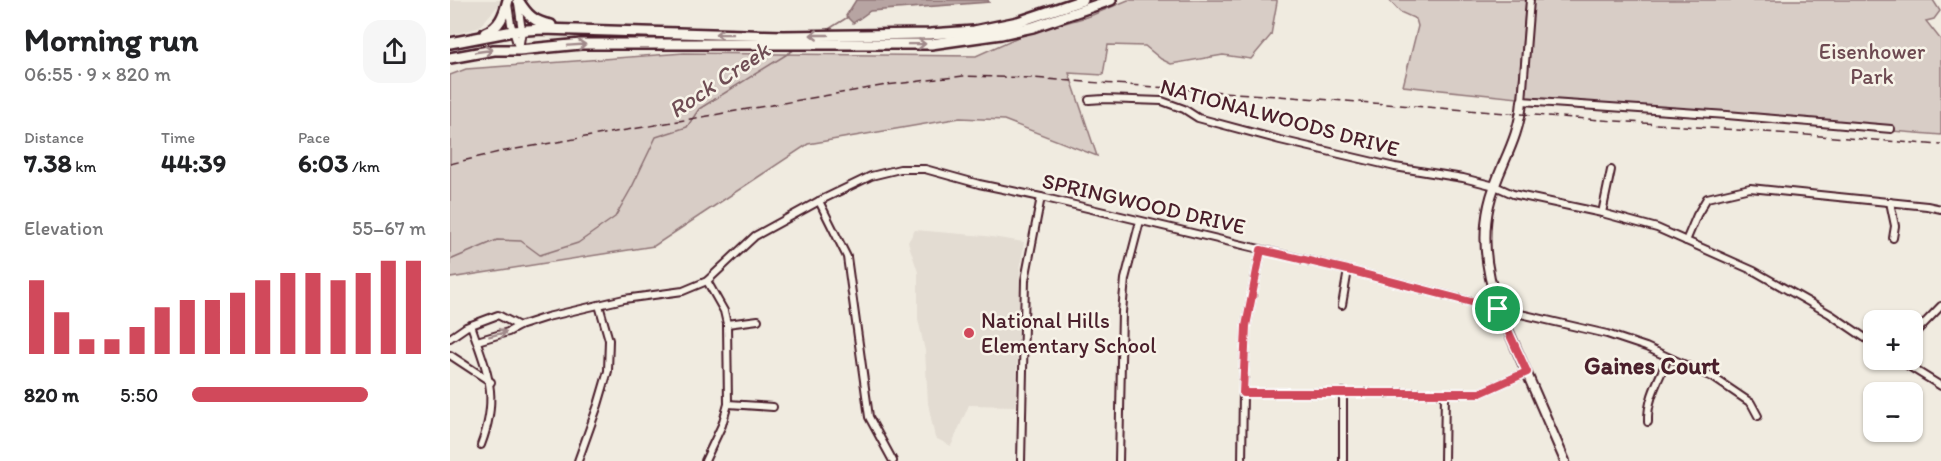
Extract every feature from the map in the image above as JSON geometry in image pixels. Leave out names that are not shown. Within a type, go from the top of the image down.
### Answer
[{"type":"main road","points":[[474,38],[495,30],[504,16],[508,0]]},
{"type":"main road","points":[[518,0],[527,14],[538,23],[600,27],[628,32]]},
{"type":"main road","points":[[450,43],[518,31],[563,30],[783,36],[890,36],[974,31],[1018,22],[1083,0]]},
{"type":"main road","points":[[450,58],[494,50],[581,44],[931,44],[1033,27],[1111,0]]},
{"type":"street","points":[[508,0],[518,31]]},
{"type":"street","points":[[518,0],[519,50]]},
{"type":"street","points":[[1530,0],[1521,115],[1515,139],[1489,205],[1485,258],[1498,309],[1565,461]]},
{"type":"street","name":"NATIONALWOODS DRIVE","points":[[1089,100],[1162,101],[1184,109],[1198,118],[1280,140],[1496,186],[1513,194],[1602,213],[1657,228],[1754,271],[1830,314],[1863,336]]},
{"type":"street","points":[[1522,101],[1891,129]]},
{"type":"street","name":"SPRINGWOOD DRIVE","points":[[477,341],[508,332],[519,326],[599,305],[624,299],[683,291],[707,281],[755,236],[819,201],[871,176],[900,169],[925,169],[979,184],[1348,270],[1498,309],[1607,334],[1646,346],[1714,378],[1751,403],[1758,416]]},
{"type":"street","points":[[1602,213],[1611,170]]},
{"type":"street","points":[[1686,241],[1707,198],[1750,188],[1941,209]]},
{"type":"street","points":[[1021,461],[1025,280],[1041,197]]},
{"type":"street","points":[[819,201],[847,257],[869,417],[893,461]]},
{"type":"street","points":[[1890,202],[1895,226],[1893,238]]},
{"type":"street","points":[[1119,461],[1123,301],[1125,279],[1140,221]]},
{"type":"street","points":[[1242,461],[1246,326],[1261,250]]},
{"type":"street","points":[[1342,304],[1348,270]]},
{"type":"street","points":[[705,461],[722,424],[728,404],[727,324],[724,311],[707,281]]},
{"type":"street","points":[[579,461],[608,371],[609,340],[599,305]]},
{"type":"street","points":[[1923,325],[1941,306]]},
{"type":"street","points":[[450,338],[471,324],[498,315],[519,326]]},
{"type":"street","points":[[727,324],[758,320]]},
{"type":"street","points":[[471,324],[491,382],[492,403],[489,424],[481,445]]},
{"type":"street","points":[[450,355],[491,382]]},
{"type":"street","points":[[1648,422],[1647,410],[1668,358]]},
{"type":"street","points":[[1915,370],[1941,386]]},
{"type":"street","points":[[1243,393],[1480,393],[1527,372]]},
{"type":"street","points":[[1343,392],[1343,461]]},
{"type":"street","points":[[1444,461],[1445,393]]},
{"type":"street","points":[[728,404],[773,407]]},
{"type":"shaded area","points":[[450,0],[508,0],[497,7],[478,28],[450,35]]},
{"type":"shaded area","points":[[856,0],[988,0],[989,2],[870,11],[853,23],[846,16]]},
{"type":"shaded area","name":"National Hills Elementary School","points":[[915,230],[1024,242],[1020,270],[1016,406],[969,405],[951,446],[935,438],[928,403],[925,351],[918,319],[918,272],[908,242]]},
{"type":"green space","points":[[1128,0],[1277,0],[1277,2],[1271,35],[1251,59],[1223,55],[1171,64],[1145,46],[1108,45],[1103,75],[1069,73],[1097,156],[1004,120],[960,118],[808,144],[654,246],[450,278],[450,75],[466,69],[684,53],[976,56],[1025,34],[1090,16]]},
{"type":"green space","points":[[1389,0],[1526,0],[1518,98],[1403,86],[1418,26],[1416,19],[1400,12]]},
{"type":"green space","name":"Eisenhower Park","points":[[1528,0],[1933,0],[1940,11],[1934,19],[1926,21],[1941,40],[1941,135],[1522,101]]},
{"type":"waterway","name":"Rock Creek","points":[[824,32],[848,17]]},
{"type":"waterway","name":"Rock Creek","points":[[450,260],[497,240],[521,241],[540,255],[578,243],[615,217],[656,137],[687,127],[699,109],[797,48]]},
{"type":"railway","points":[[450,164],[499,152],[887,85],[963,76],[1033,78],[1941,145]]},
{"type":"place","name":"National Hills Elementary School","points":[[969,333]]},
{"type":"district","name":"Gaines Court","points":[[1652,366]]},
{"type":"route","points":[[1261,250],[1498,309],[1527,372],[1480,393],[1243,393],[1246,326],[1261,250]]}]
